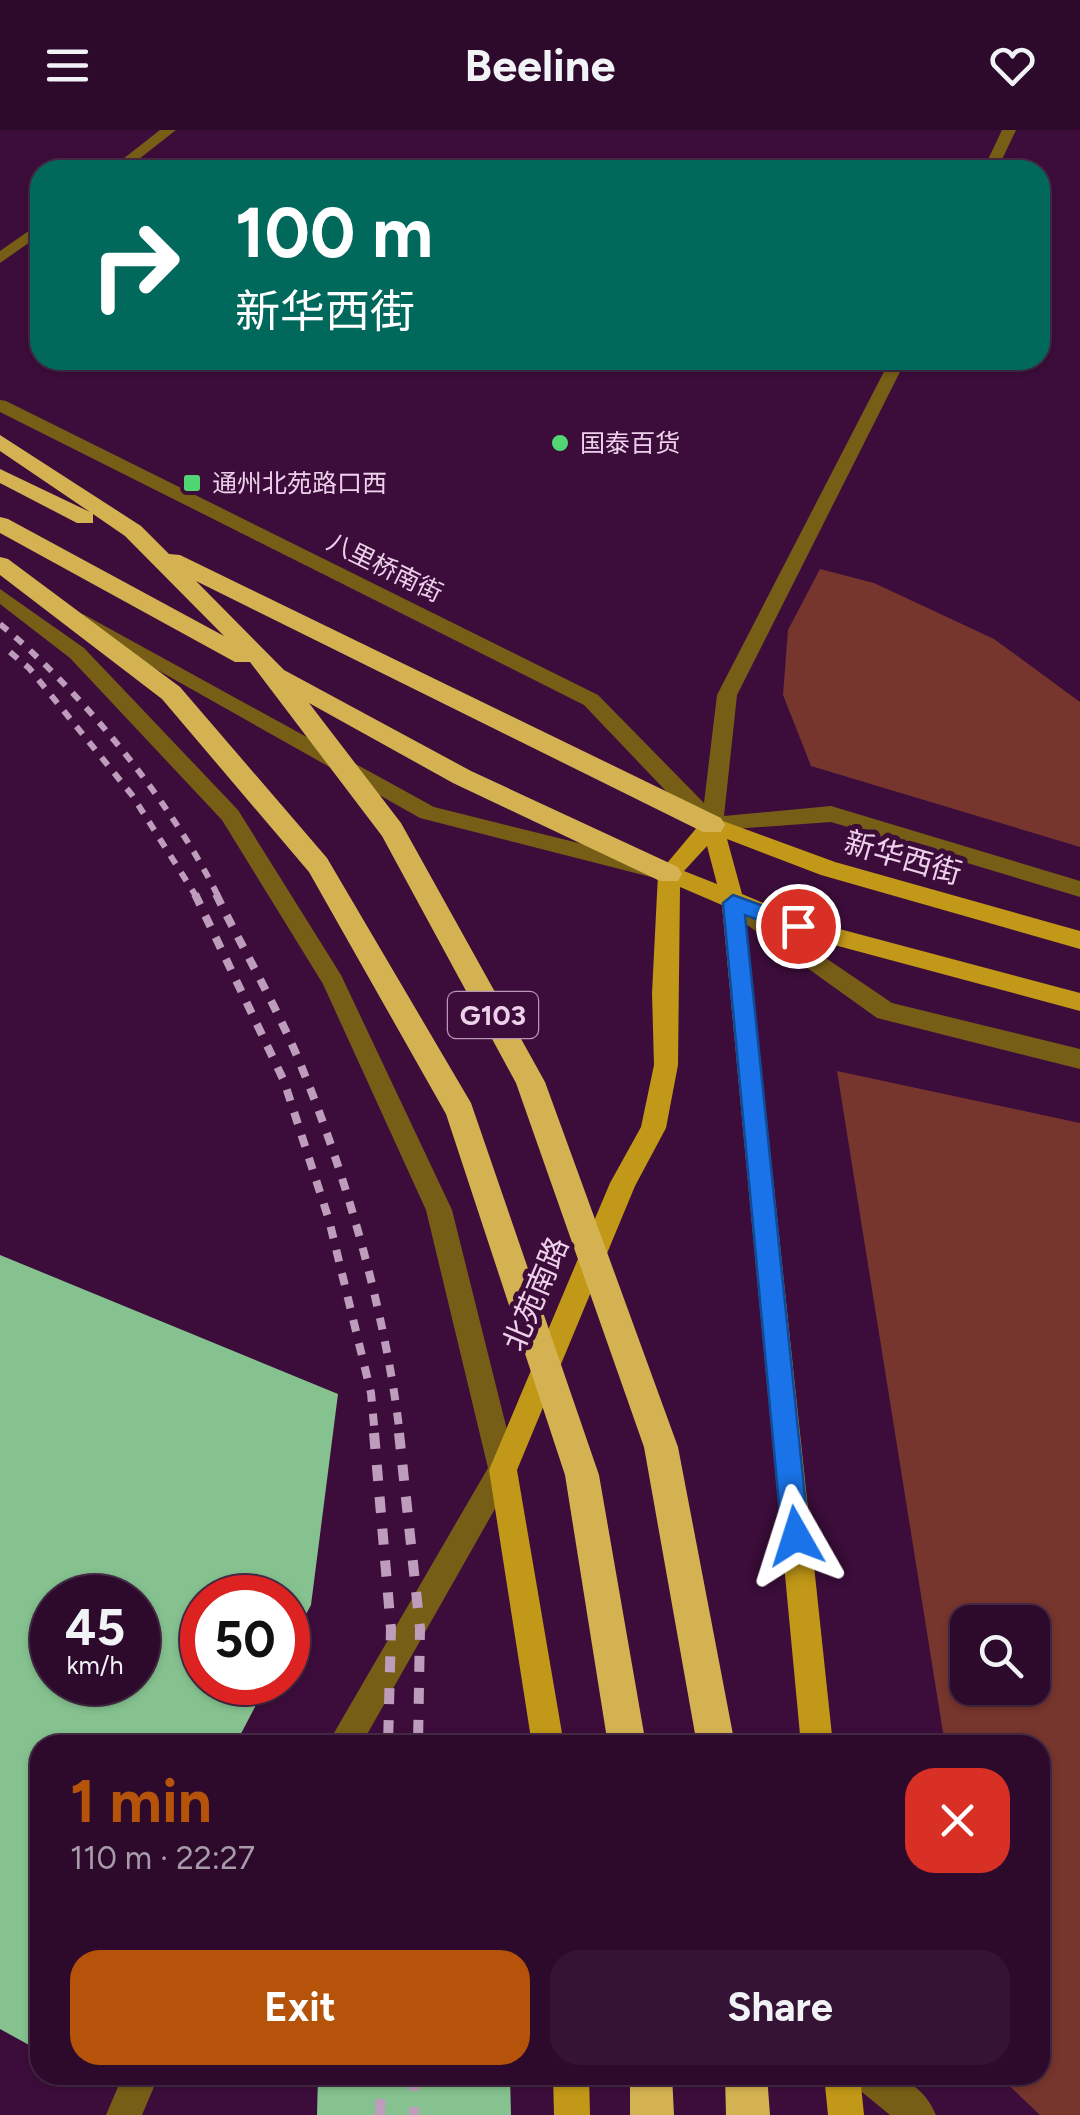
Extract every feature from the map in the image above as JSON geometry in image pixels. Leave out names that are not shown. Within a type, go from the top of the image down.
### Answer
[{"type":"highway","name":"G103","points":[[0,441],[133,532],[266,666],[392,830],[530,1082],[661,1447],[714,1735]]},
{"type":"highway","points":[[0,476],[712,824]]},
{"type":"highway","points":[[0,524],[462,777],[669,874]]},
{"type":"highway","name":"G103","points":[[0,564],[171,693],[318,865],[460,1112],[582,1475],[626,1735]]},
{"type":"highway","points":[[651,2085],[652,2115]]},
{"type":"highway","points":[[746,2085],[748,2115]]},
{"type":"main road","points":[[712,824],[669,874],[733,903],[891,954],[1080,1002]]},
{"type":"main road","points":[[712,824],[733,903],[816,1735]]},
{"type":"main road","name":"新华西街","points":[[712,824],[828,869],[1080,940]]},
{"type":"main road","name":"北苑南路","points":[[503,1470],[623,1183],[653,1128],[666,1065],[664,993],[669,874]]},
{"type":"main road","points":[[503,1470],[546,1735]]},
{"type":"main road","points":[[571,2085],[572,2115]]},
{"type":"street","points":[[129,160],[169,130]]},
{"type":"street","points":[[995,160],[1009,130]]},
{"type":"street","points":[[0,258],[30,236]]},
{"type":"street","points":[[893,370],[727,695],[712,824],[831,814],[1080,889]]},
{"type":"street","name":"八里桥南街","points":[[0,405],[591,700],[712,824]]},
{"type":"street","points":[[0,574],[428,813],[669,874]]},
{"type":"street","points":[[0,594],[77,653],[230,815],[333,981],[438,1210],[503,1470],[350,1735]]},
{"type":"street","points":[[733,903],[885,1011],[1080,1060]]},
{"type":"street","points":[[124,2115],[137,2085]]},
{"type":"street","points":[[882,2085],[918,2115]]},
{"type":"shaded area","points":[[820,569],[874,583],[994,639],[1080,702],[1080,847],[811,766],[783,695],[788,630]]},
{"type":"shaded area","points":[[837,1071],[1080,1123],[1080,2115],[1040,2115],[1008,2085],[1050,2085],[1050,1735],[943,1735]]},
{"type":"building","points":[[0,1255],[338,1394],[310,1607],[310,1575],[180,1575],[180,1705],[256,1705],[240,1735],[30,1735],[30,2046],[0,2029]]},
{"type":"building","points":[[318,2085],[510,2085],[511,2115],[317,2115]]},
{"type":"railway","points":[[0,624],[62,681],[122,750],[176,823],[218,896]]},
{"type":"railway","points":[[10,652],[29,668],[132,795],[196,896]]},
{"type":"railway","points":[[216,894],[295,1050],[336,1159],[376,1299],[400,1436]]},
{"type":"railway","points":[[196,896],[284,1081],[329,1220],[371,1393],[375,1436]]},
{"type":"railway","points":[[374,1433],[391,1629],[388,1735]]},
{"type":"railway","points":[[399,1433],[420,1628],[418,1735]]},
{"type":"railway","points":[[380,2115],[381,2085]]},
{"type":"railway","points":[[414,2085],[414,2115]]},
{"type":"place","name":"国泰百货","points":[[560,443]]},
{"type":"place","name":"通州北苑路口西","points":[[192,483]]},
{"type":"route","points":[[796,1536],[733,903],[798,926]]}]
